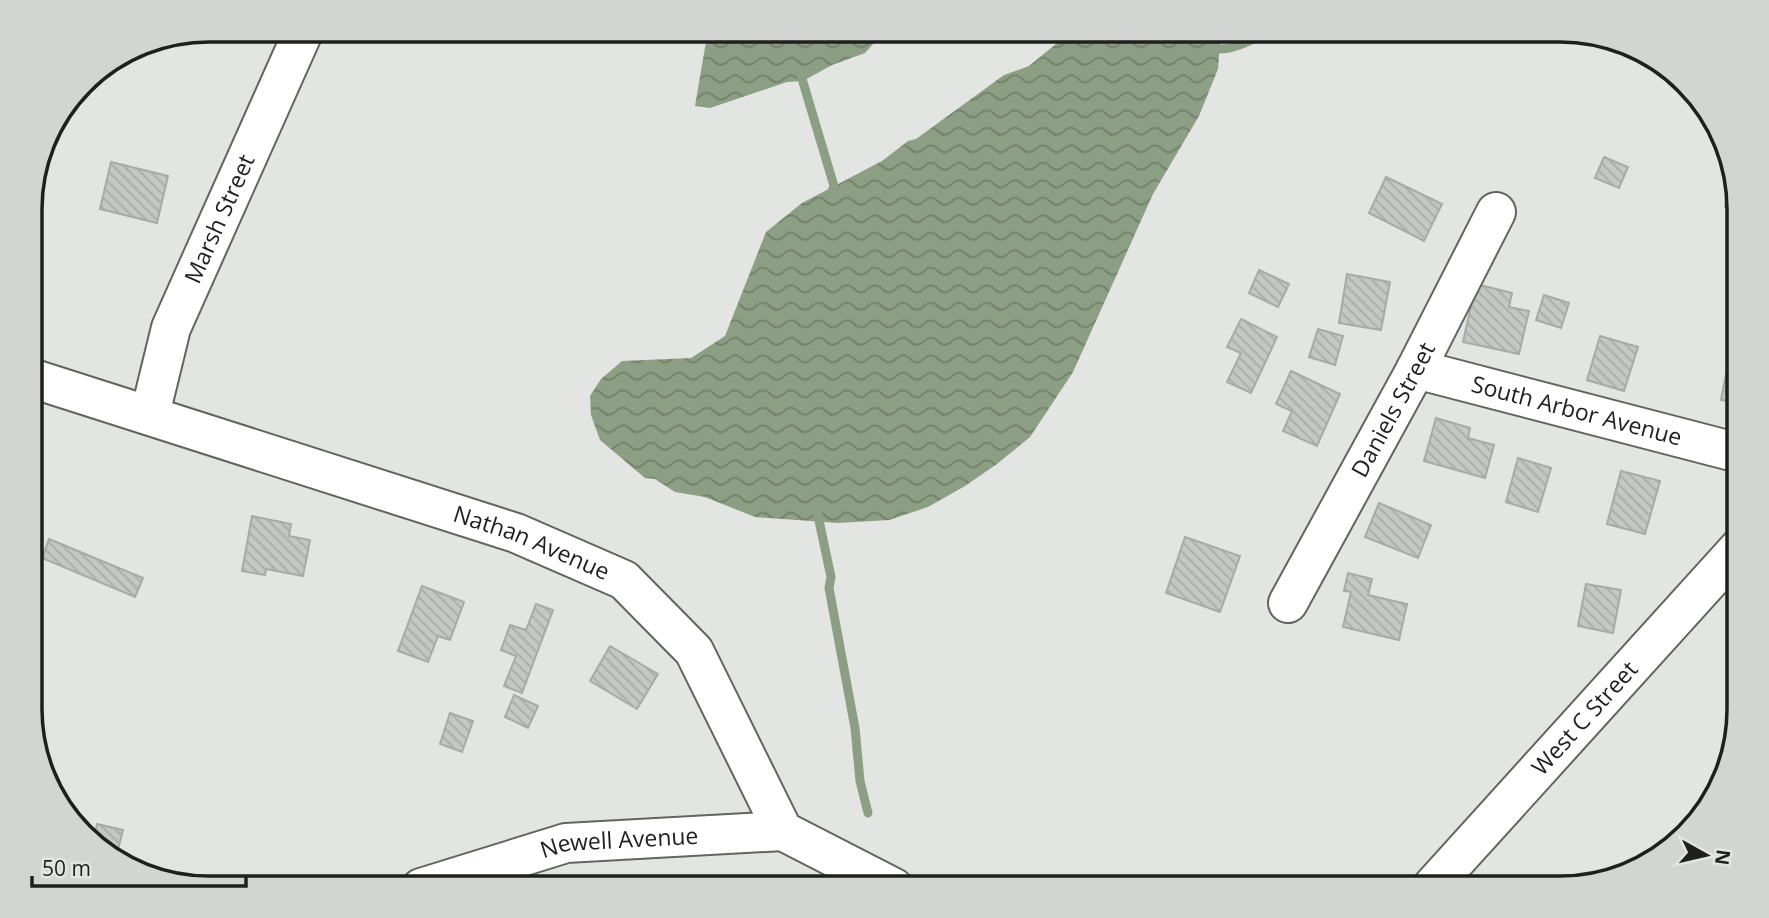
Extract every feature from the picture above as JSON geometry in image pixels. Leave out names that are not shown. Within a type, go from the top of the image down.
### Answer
[{"type":"street","name":"Marsh Street","points":[[150,414],[172,328],[299,42]]},
{"type":"street","name":"Daniels Street","points":[[1288,603],[1416,369],[1496,212]]},
{"type":"street","name":"South Arbor Avenue","points":[[1416,369],[1727,450]]},
{"type":"street","name":"Nathan Avenue","points":[[42,380],[516,533],[624,580],[694,651],[783,831]]},
{"type":"street","name":"West C Street","points":[[1442,876],[1727,561]]},
{"type":"street","name":"Newell Avenue","points":[[460,876],[566,843],[783,831]]},
{"type":"street","points":[[783,831],[871,876]]},
{"type":"water","points":[[706,42],[875,42],[865,53],[832,65],[803,81],[787,82],[710,108],[695,106]]},
{"type":"water","points":[[1058,42],[1220,42],[1218,69],[1199,116],[1153,194],[1073,372],[1030,437],[965,486],[928,507],[889,520],[838,523],[755,517],[705,497],[675,492],[655,479],[645,478],[600,440],[591,415],[590,396],[601,379],[622,361],[691,358],[725,336],[766,232],[802,203],[882,161],[908,141],[916,139],[1004,75],[1029,66]]},
{"type":"building","points":[[1604,157],[1628,167],[1619,188],[1595,178]]},
{"type":"building","points":[[111,162],[168,176],[157,223],[100,209]]},
{"type":"building","points":[[1386,177],[1442,204],[1424,241],[1369,213]]},
{"type":"building","points":[[1259,270],[1289,284],[1278,307],[1249,293]]},
{"type":"building","points":[[1347,274],[1390,282],[1381,330],[1339,323]]},
{"type":"building","points":[[1476,284],[1512,293],[1509,307],[1529,311],[1519,354],[1463,342]]},
{"type":"building","points":[[1544,295],[1569,303],[1561,328],[1536,320]]},
{"type":"building","points":[[1241,319],[1277,337],[1251,393],[1227,382],[1241,353],[1227,347]]},
{"type":"building","points":[[1318,329],[1343,336],[1335,365],[1309,357]]},
{"type":"building","points":[[1600,336],[1638,347],[1624,391],[1587,380]]},
{"type":"building","points":[[1727,369],[1727,401],[1721,400]]},
{"type":"building","points":[[1291,371],[1340,394],[1317,446],[1283,431],[1292,411],[1276,404]]},
{"type":"building","points":[[1436,418],[1470,428],[1468,438],[1494,445],[1485,478],[1424,461]]},
{"type":"building","points":[[1518,458],[1551,468],[1538,512],[1506,502]]},
{"type":"building","points":[[1621,471],[1660,481],[1645,534],[1607,524]]},
{"type":"building","points":[[1379,503],[1431,525],[1418,558],[1365,537]]},
{"type":"building","points":[[252,516],[291,524],[289,536],[310,540],[303,576],[266,569],[265,575],[242,571]]},
{"type":"building","points":[[1185,537],[1240,556],[1220,612],[1166,593]]},
{"type":"building","points":[[49,539],[143,578],[135,597],[42,558]]},
{"type":"building","points":[[1348,573],[1372,579],[1368,595],[1407,604],[1399,640],[1343,627],[1351,592],[1344,591]]},
{"type":"building","points":[[1586,584],[1621,590],[1613,633],[1578,626]]},
{"type":"building","points":[[422,586],[464,602],[450,640],[438,636],[428,662],[398,651]]},
{"type":"building","points":[[536,604],[553,610],[522,693],[504,686],[516,656],[501,650],[510,625],[526,630]]},
{"type":"building","points":[[610,646],[658,674],[637,709],[590,681]]},
{"type":"building","points":[[514,695],[538,706],[528,728],[505,717]]},
{"type":"building","points":[[450,713],[473,721],[462,752],[440,744]]},
{"type":"building","points":[[97,824],[123,830],[118,849],[99,835],[95,831]]},
{"type":"waterway","points":[[1211,48],[1226,49],[1246,42]]},
{"type":"waterway","points":[[800,72],[834,186],[830,197]]},
{"type":"waterway","points":[[817,511],[831,577],[829,588],[855,728],[860,781],[868,813]]}]
